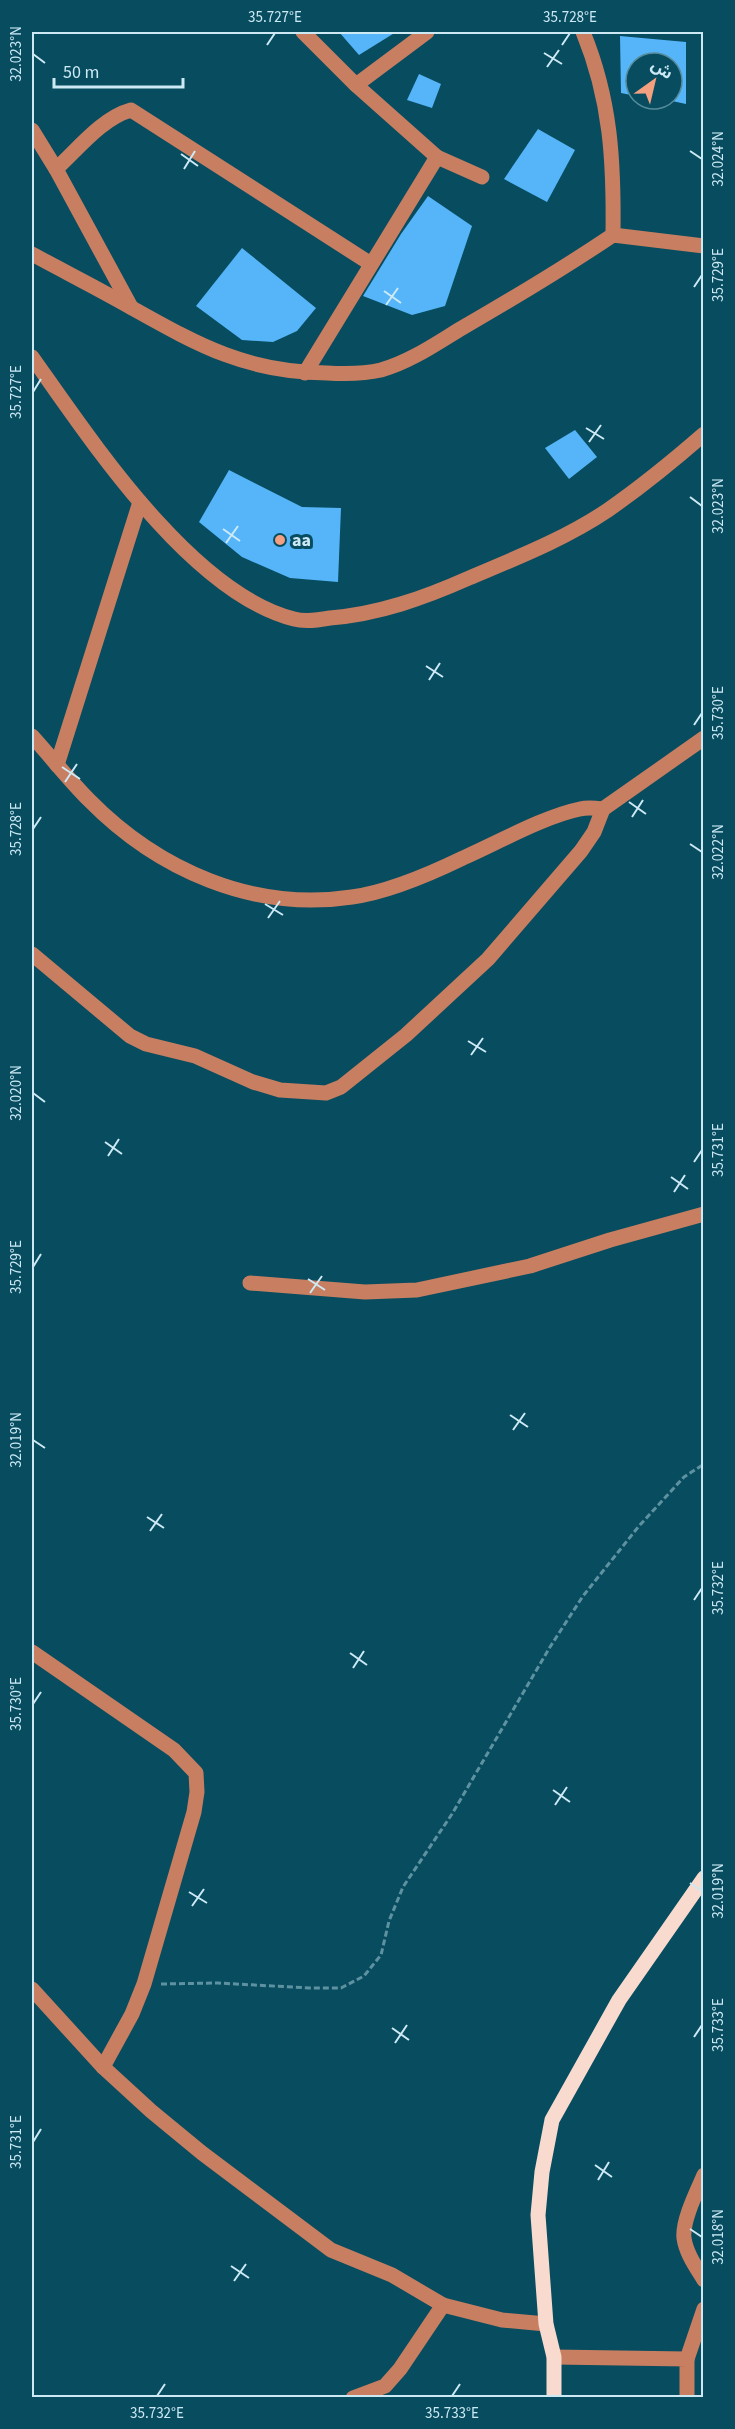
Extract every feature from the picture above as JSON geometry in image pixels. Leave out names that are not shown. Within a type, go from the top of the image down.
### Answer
[{"type":"main road","points":[[554,2397],[554,2357],[546,2324],[538,2215],[542,2172],[552,2120],[619,2000],[704,1878]]},
{"type":"street","points":[[303,32],[356,86],[437,157],[482,177]]},
{"type":"street","points":[[356,86],[427,32]]},
{"type":"street","points":[[583,32],[601,83],[606,111],[614,177],[614,235]]},
{"type":"street","points":[[56,169],[107,122],[120,113],[131,110],[371,264]]},
{"type":"street","points":[[32,130],[56,169],[131,307]]},
{"type":"street","points":[[305,373],[437,157]]},
{"type":"street","points":[[32,254],[178,335],[229,357],[265,367],[305,373],[353,374],[382,369],[421,352],[542,282],[614,235],[704,246]]},
{"type":"street","points":[[32,357],[140,502],[170,536],[209,573],[245,598],[295,620],[349,616],[396,606],[438,592],[533,551],[606,511],[704,434]]},
{"type":"street","points":[[57,765],[140,502]]},
{"type":"street","points":[[32,736],[90,801],[146,847],[174,866],[242,892],[275,898],[313,901],[354,897],[436,871],[558,816],[581,808],[603,809]]},
{"type":"street","points":[[32,954],[130,1036],[146,1044],[195,1056],[253,1082],[280,1090],[326,1093],[341,1087],[398,1042],[488,959],[580,851],[594,832],[603,809],[704,738]]},
{"type":"street","points":[[250,1283],[365,1292],[417,1290],[530,1266],[704,1214]]},
{"type":"street","points":[[32,1652],[174,1750],[196,1773],[197,1792],[194,1812],[144,1984],[132,2014],[104,2067]]},
{"type":"street","points":[[32,1989],[104,2067],[202,2153],[327,2247],[392,2276],[443,2305],[502,2320],[546,2324]]},
{"type":"street","points":[[704,2175],[683,2236],[687,2249],[704,2280]]},
{"type":"street","points":[[353,2397],[386,2386],[443,2305]]},
{"type":"street","points":[[687,2397],[687,2359],[704,2309]]},
{"type":"street","points":[[554,2357],[687,2359]]},
{"type":"path","points":[[144,1984],[218,1983],[341,1988],[364,1976],[381,1956],[388,1921],[403,1887],[452,1814],[550,1647],[583,1596],[639,1526],[684,1477],[704,1464]]},
{"type":"building","points":[[339,32],[396,32],[359,55]]},
{"type":"building","points":[[620,36],[686,42],[686,104],[684,104],[684,51],[624,51],[624,94],[621,93]]},
{"type":"building","points":[[419,74],[441,84],[432,108],[407,100]]},
{"type":"building","points":[[538,129],[575,150],[547,202],[504,179]]},
{"type":"building","points":[[428,196],[472,226],[445,306],[412,315],[363,296],[401,234]]},
{"type":"building","points":[[242,248],[316,308],[297,331],[273,342],[242,340],[196,306]]},
{"type":"building","points":[[575,430],[597,457],[569,479],[545,448]]},
{"type":"building","name":"aa","points":[[229,470],[302,507],[341,508],[338,582],[290,578],[242,557],[199,522]]},
{"type":"place","name":"aa","points":[[280,540]]}]
